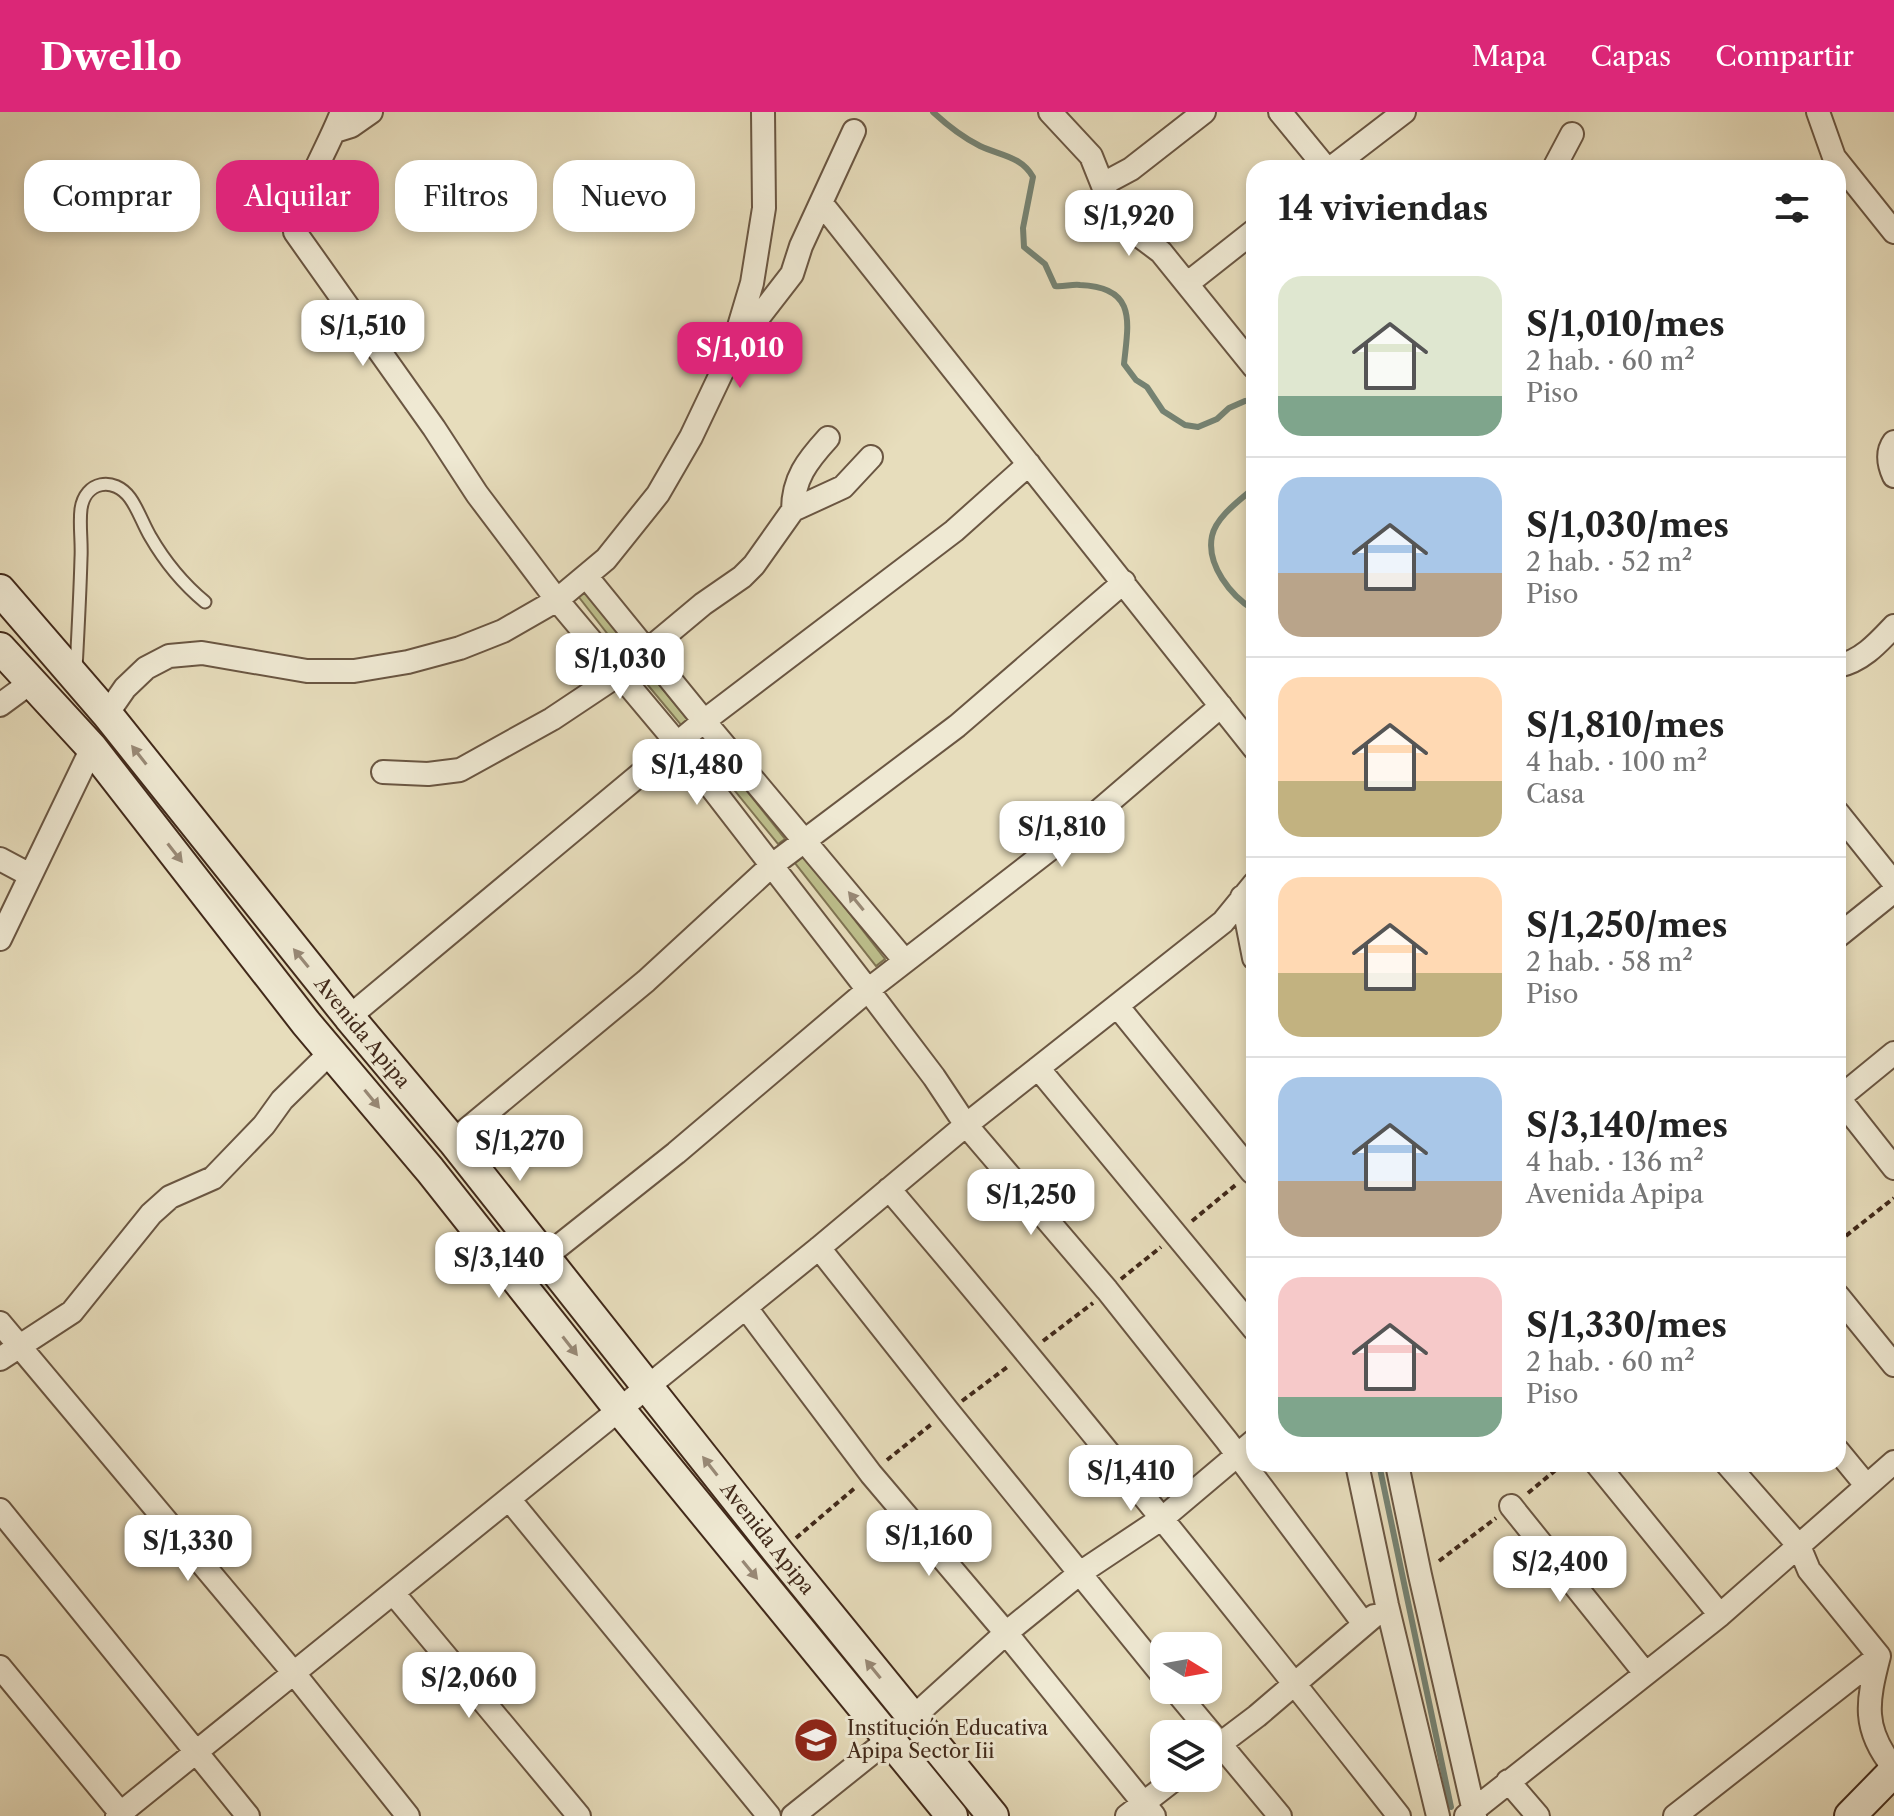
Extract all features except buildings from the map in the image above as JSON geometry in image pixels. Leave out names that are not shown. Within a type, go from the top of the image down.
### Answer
[{"type":"street","points":[[371,112],[351,126],[338,122],[298,210],[295,232],[477,494],[557,600],[677,743],[934,1077],[966,1125],[1107,1290],[1246,1469]]},
{"type":"street","points":[[107,714],[125,688],[146,668],[169,656],[202,653],[307,671],[354,671],[408,662],[460,648],[503,631],[557,600],[606,559],[658,494],[698,423],[731,353],[758,251],[764,208],[763,112]]},
{"type":"street","points":[[1050,112],[1091,156],[1111,206],[1121,222],[1161,252],[1246,357]]},
{"type":"street","points":[[1103,184],[1131,169],[1204,112]]},
{"type":"street","points":[[1280,112],[1321,160]]},
{"type":"street","points":[[1339,160],[1404,112]]},
{"type":"street","points":[[1818,112],[1836,160]]},
{"type":"street","points":[[731,353],[792,274],[801,246],[854,131]]},
{"type":"street","points":[[1558,160],[1572,134]]},
{"type":"street","points":[[1846,172],[1894,232]]},
{"type":"street","points":[[822,204],[1246,738]]},
{"type":"street","points":[[1188,283],[1246,237]]},
{"type":"street","points":[[793,510],[793,491],[798,478],[807,461],[828,438]]},
{"type":"street","points":[[1894,442],[1889,448],[1889,465],[1894,476]]},
{"type":"street","points":[[383,772],[428,774],[460,770],[552,719],[618,675],[703,604],[742,577],[793,510],[843,487],[871,457]]},
{"type":"street","points":[[349,1017],[704,721],[954,531],[1029,464]]},
{"type":"street","points":[[586,576],[905,961]]},
{"type":"street","points":[[453,1141],[646,981],[771,866],[957,726],[1124,582]]},
{"type":"street","name":"Avenida Apipa","points":[[0,590],[107,714],[349,1017],[453,1141],[993,1816]]},
{"type":"street","points":[[1846,663],[1874,647],[1894,626]]},
{"type":"street","name":"Avenida Apipa","points":[[0,648],[92,748],[306,1023],[430,1170],[620,1410],[952,1816]]},
{"type":"street","points":[[0,705],[30,683]]},
{"type":"street","points":[[545,1257],[676,1153],[868,990],[1094,815],[1221,706]]},
{"type":"street","points":[[0,939],[92,748]]},
{"type":"street","points":[[1846,823],[1894,883]]},
{"type":"street","points":[[0,859],[30,875]]},
{"type":"street","points":[[1846,930],[1894,891]]},
{"type":"street","points":[[0,1667],[120,1815],[746,1308],[966,1125],[1223,922],[1246,893]]},
{"type":"street","points":[[1118,1007],[1246,1165]]},
{"type":"street","points":[[0,1359],[72,1312],[151,1214],[170,1197],[213,1178],[264,1125],[282,1100],[332,1051]]},
{"type":"street","points":[[1846,1091],[1894,1053]]},
{"type":"street","points":[[1038,1068],[1246,1319]]},
{"type":"street","points":[[1846,1105],[1891,1159]]},
{"type":"street","points":[[889,1189],[1164,1517],[1399,1816]]},
{"type":"street","points":[[819,1248],[1150,1660]]},
{"type":"street","points":[[1846,1306],[1894,1365]]},
{"type":"street","points":[[746,1308],[871,1474],[1006,1633],[1142,1812],[1162,1792]]},
{"type":"street","points":[[0,1323],[293,1672],[408,1816]]},
{"type":"street","points":[[793,1816],[888,1740],[1006,1633],[1080,1573],[1164,1517],[1246,1448]]},
{"type":"street","points":[[1846,1461],[1866,1485]]},
{"type":"street","points":[[1472,1814],[1508,1781],[1720,1615],[1894,1462]]},
{"type":"street","points":[[1248,1472],[1364,1624]]},
{"type":"street","points":[[1359,1472],[1438,1816]]},
{"type":"street","points":[[1399,1472],[1472,1814]]},
{"type":"street","points":[[1604,1472],[1720,1615]]},
{"type":"street","points":[[1734,1472],[1799,1546],[1809,1570],[1879,1656]]},
{"type":"street","points":[[509,1499],[769,1816]]},
{"type":"street","points":[[1511,1506],[1645,1673]]},
{"type":"street","points":[[0,1510],[248,1816]]},
{"type":"street","points":[[394,1594],[579,1816]]},
{"type":"street","points":[[1222,1742],[1387,1605]]},
{"type":"street","points":[[1850,1816],[1894,1770],[1877,1744],[1871,1728],[1868,1704],[1879,1656]]},
{"type":"street","points":[[1675,1816],[1879,1656]]},
{"type":"street","points":[[1222,1756],[1280,1816]]},
{"type":"street","points":[[1508,1781],[1538,1816]]},
{"type":"lane","points":[[76,678],[81,509],[86,494],[96,486],[107,483],[119,487],[130,498],[150,536],[183,584],[205,602]]},
{"type":"path","points":[[1846,1236],[1894,1198]]},
{"type":"path","points":[[1420,1575],[1553,1472]]},
{"type":"green space","points":[[586,590],[631,649],[624,655],[578,596]]},
{"type":"green space","points":[[644,666],[688,720],[681,725],[637,672]]},
{"type":"green space","points":[[705,738],[785,839],[778,844],[697,744]]},
{"type":"green space","points":[[804,855],[885,959],[876,966],[795,863]]},
{"type":"waterway","points":[[933,112],[967,139],[1016,161],[1028,170],[1033,177],[1023,228],[1024,247],[1045,264],[1055,286],[1099,287],[1120,300],[1127,322],[1124,364],[1136,380],[1147,387],[1163,411],[1185,425],[1198,427],[1246,401]]},
{"type":"waterway","points":[[1246,495],[1218,522],[1211,547],[1222,579],[1246,605]]},
{"type":"waterway","points":[[1381,1472],[1451,1807]]},
{"type":"place","name":"Institución Educativa Apipa Sector Iii","points":[[816,1740]]}]
